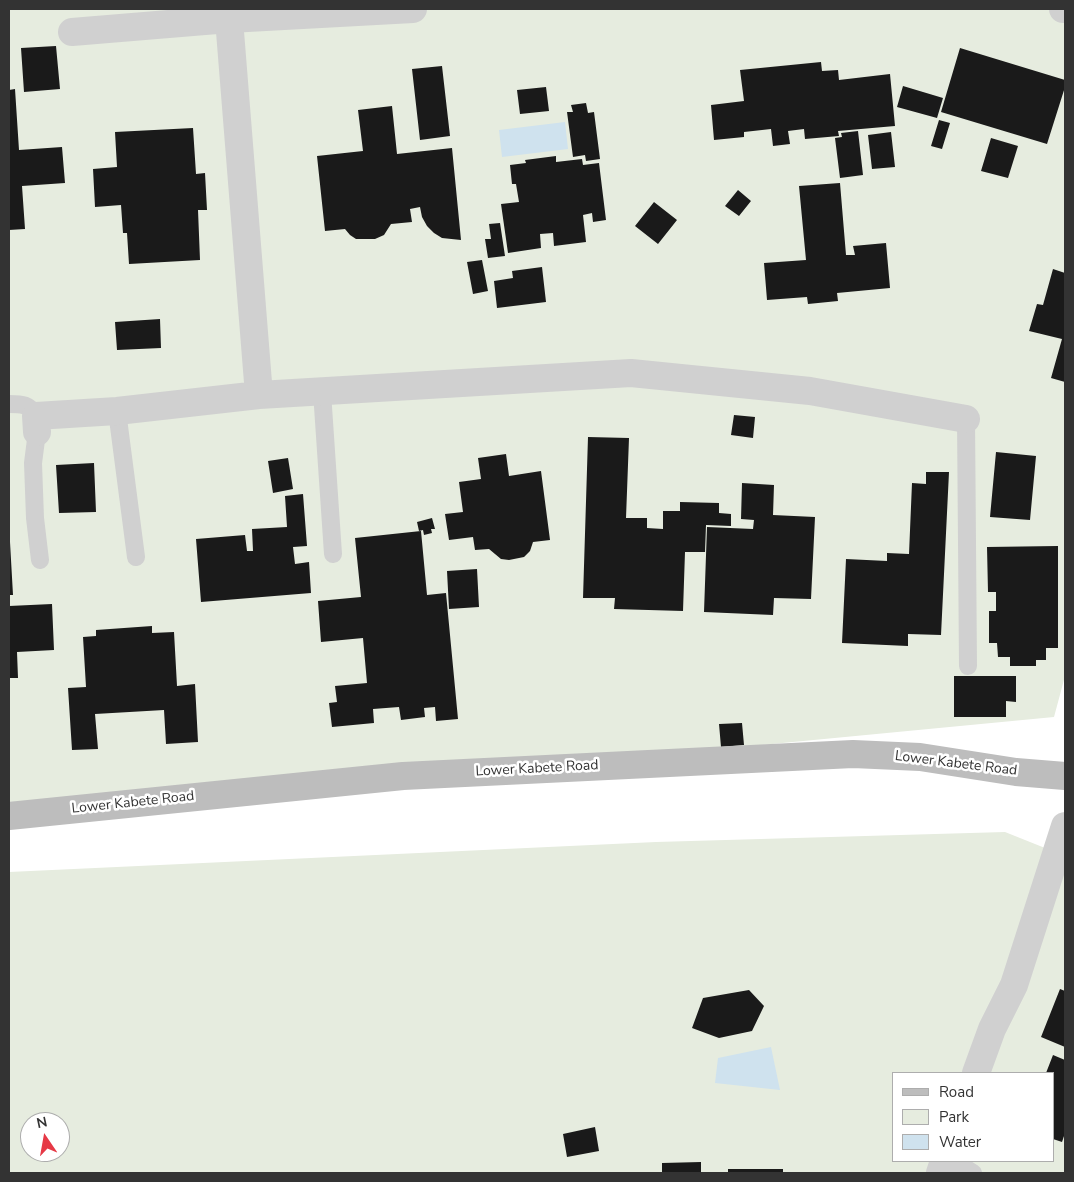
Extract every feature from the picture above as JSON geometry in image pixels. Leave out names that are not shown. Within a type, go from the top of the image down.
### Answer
[{"type":"main road","name":"Lower Kabete Road","points":[[9,816],[403,776],[853,754],[920,757],[1016,772],[1065,776]]},
{"type":"street","points":[[72,32],[229,19],[413,9]]},
{"type":"street","points":[[229,19],[259,395]]},
{"type":"street","points":[[36,424],[117,411],[259,395],[631,373],[810,391],[966,419]]},
{"type":"street","points":[[976,1072],[992,1029],[1014,985],[1065,826]]},
{"type":"lane","points":[[322,392],[333,554]]},
{"type":"lane","points":[[9,404],[24,404],[32,408],[36,424],[33,463],[35,518],[40,560]]},
{"type":"lane","points":[[117,411],[136,557]]},
{"type":"lane","points":[[966,419],[968,666]]},
{"type":"lane","points":[[956,1162],[973,1173]]},
{"type":"green space","points":[[9,9],[1065,9],[1065,676],[1054,717],[9,817]]},
{"type":"green space","points":[[1005,832],[1065,856],[1065,1173],[9,1173],[9,872],[656,842]]},
{"type":"water","points":[[565,122],[568,149],[502,157],[499,130]]},
{"type":"water","points":[[771,1047],[780,1090],[715,1083],[718,1058]]},
{"type":"building","points":[[56,46],[60,89],[24,92],[21,48]]},
{"type":"building","points":[[960,48],[1065,80],[1065,87],[1047,144],[941,112]]},
{"type":"building","points":[[821,62],[822,71],[838,70],[839,80],[890,74],[895,126],[838,131],[839,136],[805,139],[804,129],[788,131],[790,144],[773,146],[771,129],[744,132],[744,137],[714,140],[711,105],[744,101],[740,70]]},
{"type":"building","points":[[442,66],[450,136],[420,140],[412,69]]},
{"type":"building","points":[[903,86],[943,98],[937,118],[897,107]]},
{"type":"building","points":[[546,87],[549,111],[520,114],[517,90]]},
{"type":"building","points":[[15,89],[19,150],[62,147],[65,183],[22,186],[25,229],[9,230],[9,90]]},
{"type":"building","points":[[586,103],[588,113],[594,112],[600,159],[586,161],[585,155],[573,157],[567,112],[573,112],[571,105]]},
{"type":"building","points":[[392,106],[397,154],[452,148],[461,240],[442,238],[434,233],[422,217],[420,207],[410,209],[412,222],[391,224],[384,235],[375,239],[356,239],[345,229],[325,231],[317,156],[363,151],[358,110]]},
{"type":"building","points":[[939,120],[950,123],[942,149],[931,146]]},
{"type":"building","points":[[193,128],[196,174],[205,173],[207,210],[198,210],[200,260],[129,264],[127,233],[123,233],[121,205],[95,207],[93,169],[117,167],[115,132]]},
{"type":"building","points":[[858,131],[863,175],[840,178],[835,138],[842,137],[841,133]]},
{"type":"building","points":[[891,132],[895,167],[872,169],[868,135]]},
{"type":"building","points":[[991,138],[1018,146],[1008,178],[981,171]]},
{"type":"building","points":[[556,156],[556,162],[582,159],[583,165],[599,163],[606,220],[593,222],[592,213],[583,215],[586,242],[554,246],[553,233],[540,234],[541,248],[508,253],[501,204],[519,202],[516,184],[512,184],[510,165],[526,163],[525,160]]},
{"type":"building","points":[[840,183],[846,255],[855,255],[853,246],[886,243],[890,288],[837,293],[838,301],[808,304],[807,297],[767,300],[764,263],[806,260],[799,186]]},
{"type":"building","points":[[738,190],[751,201],[739,216],[725,206]]},
{"type":"building","points":[[654,202],[677,220],[658,244],[635,226]]},
{"type":"building","points":[[500,223],[505,256],[488,258],[485,239],[491,239],[489,224]]},
{"type":"building","points":[[482,260],[488,291],[473,294],[467,262]]},
{"type":"building","points":[[542,267],[546,302],[497,308],[494,281],[513,278],[512,271]]},
{"type":"building","points":[[1053,269],[1065,273],[1065,382],[1051,378],[1062,339],[1029,331],[1037,304],[1043,305]]},
{"type":"building","points":[[160,319],[161,348],[117,350],[115,322]]},
{"type":"building","points":[[734,415],[755,417],[753,438],[731,435]]},
{"type":"building","points":[[588,437],[629,438],[626,518],[647,518],[647,528],[663,529],[663,511],[680,511],[680,502],[719,503],[719,513],[731,514],[731,526],[706,525],[705,552],[685,552],[683,611],[614,609],[615,598],[583,598]]},
{"type":"building","points":[[996,452],[1036,456],[1030,520],[990,517]]},
{"type":"building","points":[[506,454],[509,476],[541,471],[550,540],[533,542],[530,551],[524,557],[509,560],[501,559],[489,549],[475,550],[473,537],[449,540],[445,514],[463,512],[459,482],[481,479],[478,458]]},
{"type":"building","points":[[288,458],[293,489],[273,493],[268,461]]},
{"type":"building","points":[[94,463],[96,512],[59,513],[56,465]]},
{"type":"building","points":[[926,472],[949,472],[941,635],[908,634],[908,646],[842,643],[846,559],[887,561],[887,553],[909,554],[912,483],[926,484]]},
{"type":"building","points":[[742,483],[774,485],[773,515],[815,517],[811,599],[774,598],[773,615],[704,612],[707,527],[753,529],[754,520],[741,519]]},
{"type":"building","points":[[303,494],[307,546],[293,547],[295,564],[309,562],[311,593],[201,602],[196,539],[245,535],[247,551],[253,551],[252,529],[287,527],[285,496]]},
{"type":"building","points":[[432,518],[435,529],[431,529],[432,533],[424,535],[423,530],[419,531],[417,522]]},
{"type":"building","points":[[421,531],[427,595],[446,593],[458,719],[436,721],[435,707],[424,708],[425,717],[401,720],[399,707],[373,709],[374,723],[332,727],[329,703],[337,702],[335,686],[367,683],[363,638],[321,642],[318,601],[361,597],[355,538]]},
{"type":"building","points":[[10,542],[13,595],[9,595]]},
{"type":"building","points":[[1058,546],[1058,648],[1046,648],[1046,660],[1036,660],[1036,666],[1010,666],[1010,657],[998,657],[997,643],[989,643],[989,611],[996,611],[996,592],[988,592],[987,547]]},
{"type":"building","points":[[477,569],[479,607],[449,609],[447,571]]},
{"type":"building","points":[[52,604],[54,650],[17,652],[18,678],[9,678],[9,606]]},
{"type":"building","points":[[152,626],[152,633],[174,632],[177,686],[195,684],[198,742],[166,744],[164,710],[95,714],[98,749],[72,750],[68,688],[86,687],[83,637],[96,636],[96,630]]},
{"type":"building","points":[[954,676],[1016,676],[1016,702],[1006,701],[1006,717],[954,717]]},
{"type":"building","points":[[742,723],[744,745],[721,747],[719,724]]},
{"type":"building","points":[[1060,989],[1065,991],[1065,1047],[1041,1037]]},
{"type":"building","points":[[749,990],[764,1006],[752,1031],[719,1038],[692,1028],[703,998]]},
{"type":"building","points":[[1053,1055],[1065,1060],[1065,1133],[1062,1142],[1054,1139],[1054,1072],[1046,1072]]},
{"type":"building","points":[[595,1127],[599,1151],[567,1157],[563,1134]]},
{"type":"building","points":[[701,1162],[701,1173],[662,1173],[662,1163]]},
{"type":"building","points":[[728,1169],[783,1169],[783,1173],[728,1173]]}]
